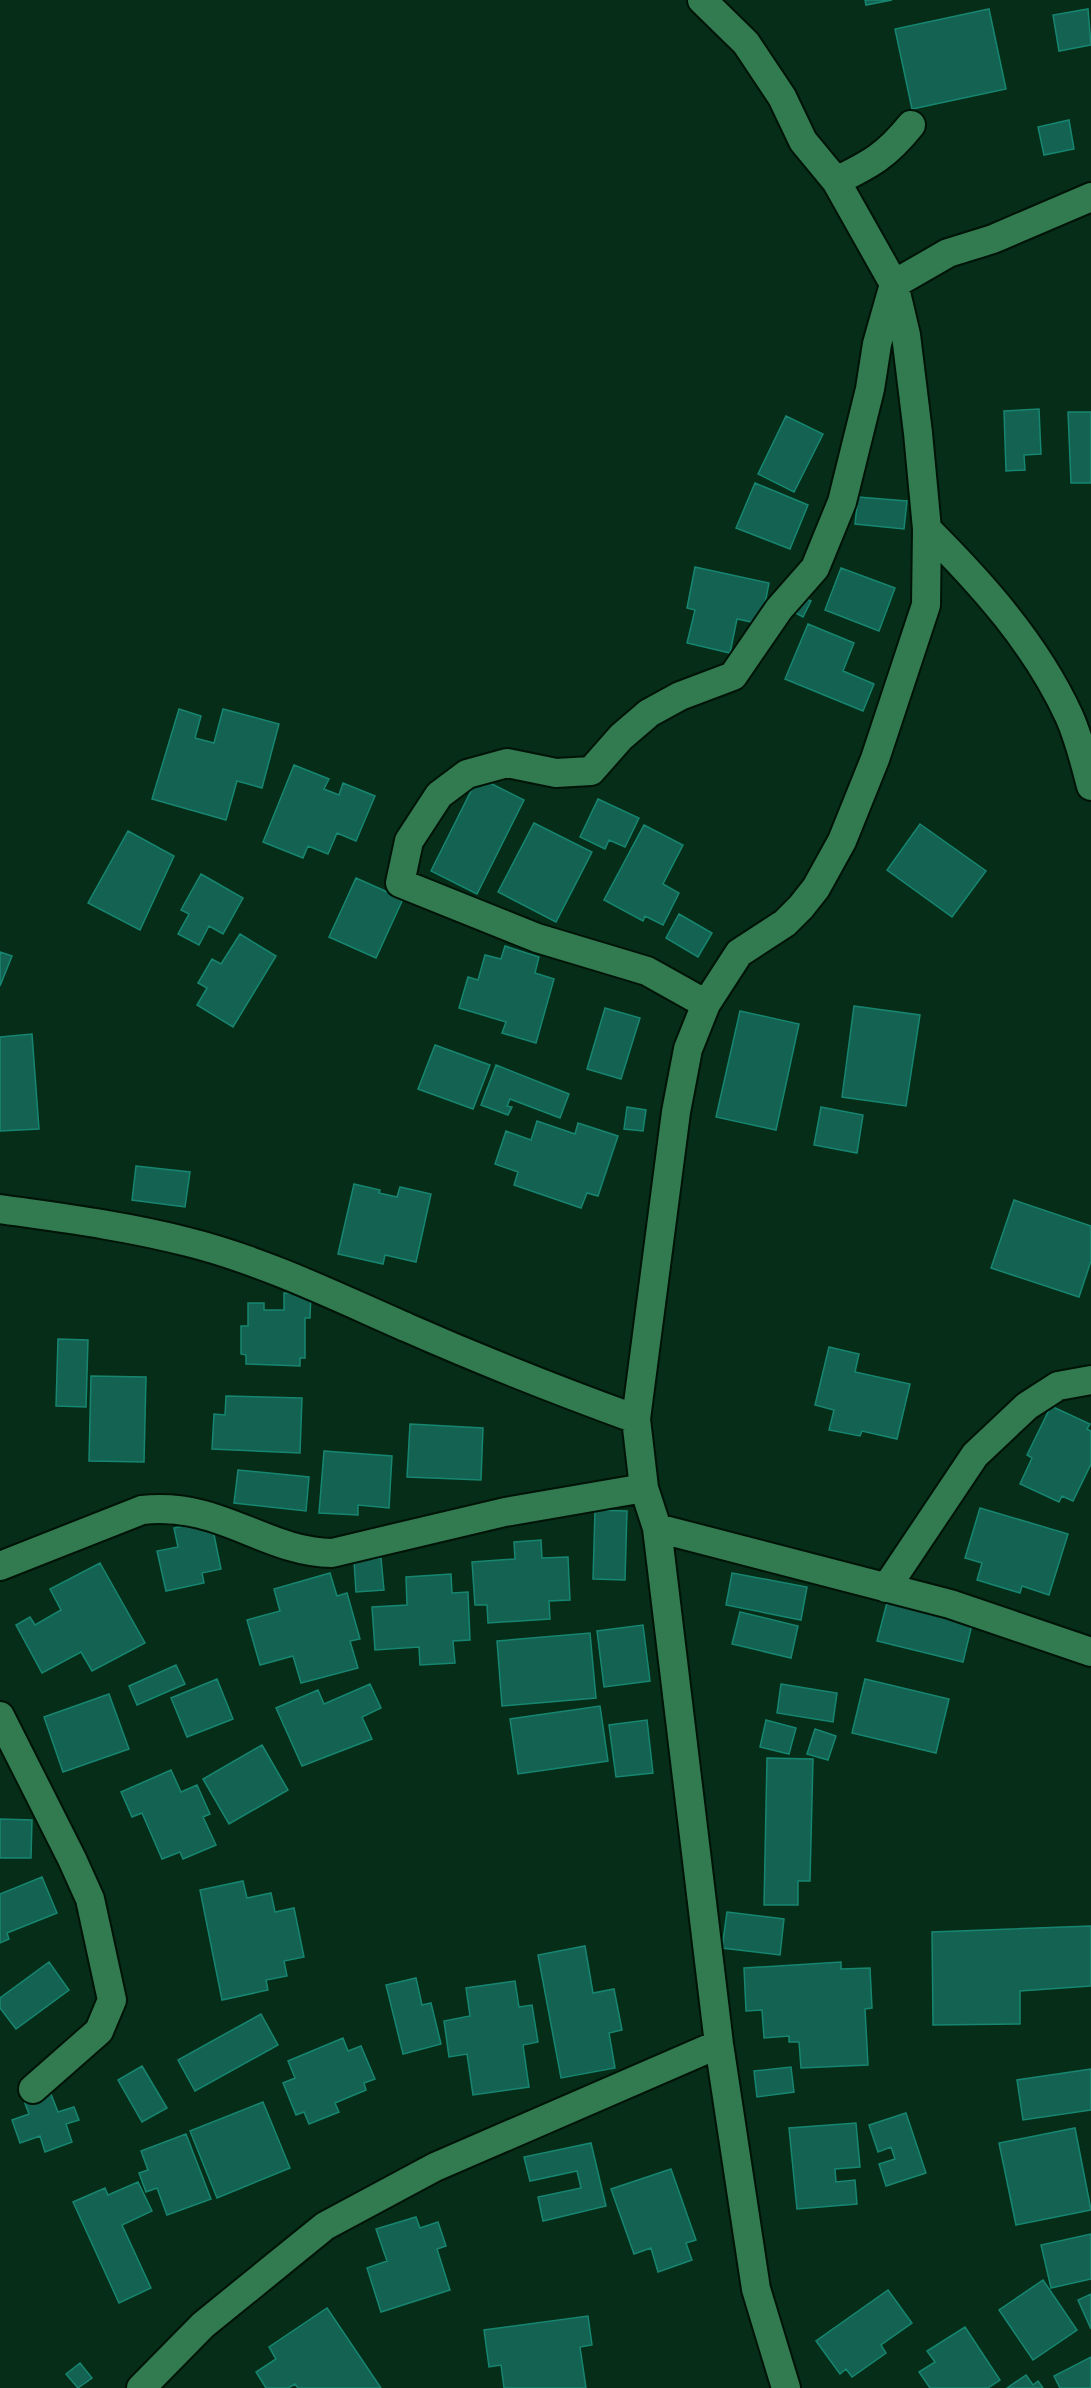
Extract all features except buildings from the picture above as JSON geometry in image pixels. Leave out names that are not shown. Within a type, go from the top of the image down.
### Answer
[{"type":"street","points":[[702,0],[746,43],[782,97],[803,141],[836,181],[894,284],[906,335],[927,529],[926,605],[875,759],[842,841],[816,888],[801,907],[785,923],[740,954],[706,1004],[688,1049],[676,1112],[636,1419],[644,1488],[657,1528],[719,2044],[756,2289],[786,2388]]},
{"type":"street","points":[[836,181],[867,166],[891,150],[911,125]]},
{"type":"street","points":[[706,1004],[647,971],[537,938],[400,883],[409,841],[439,795],[467,774],[507,763],[556,773],[591,771],[621,737],[649,713],[680,696],[733,676],[779,609],[815,568],[842,502],[894,284],[948,253],[993,239],[1091,197]]},
{"type":"street","points":[[927,529],[974,576],[1029,648],[1053,685],[1070,717],[1091,786]]},
{"type":"street","points":[[0,1209],[120,1227],[189,1242],[243,1259],[328,1292],[525,1378],[636,1419]]},
{"type":"street","points":[[886,1588],[975,1455],[1027,1406],[1058,1386],[1091,1380]]},
{"type":"street","points":[[1,1564],[142,1510],[164,1507],[208,1514],[307,1550],[332,1553],[505,1512],[644,1488]]},
{"type":"street","points":[[657,1528],[950,1604],[1091,1652]]},
{"type":"street","points":[[0,1716],[72,1858],[90,1899],[112,2000],[99,2031],[33,2089]]},
{"type":"street","points":[[141,2388],[203,2325],[325,2226],[435,2167],[719,2044]]}]
